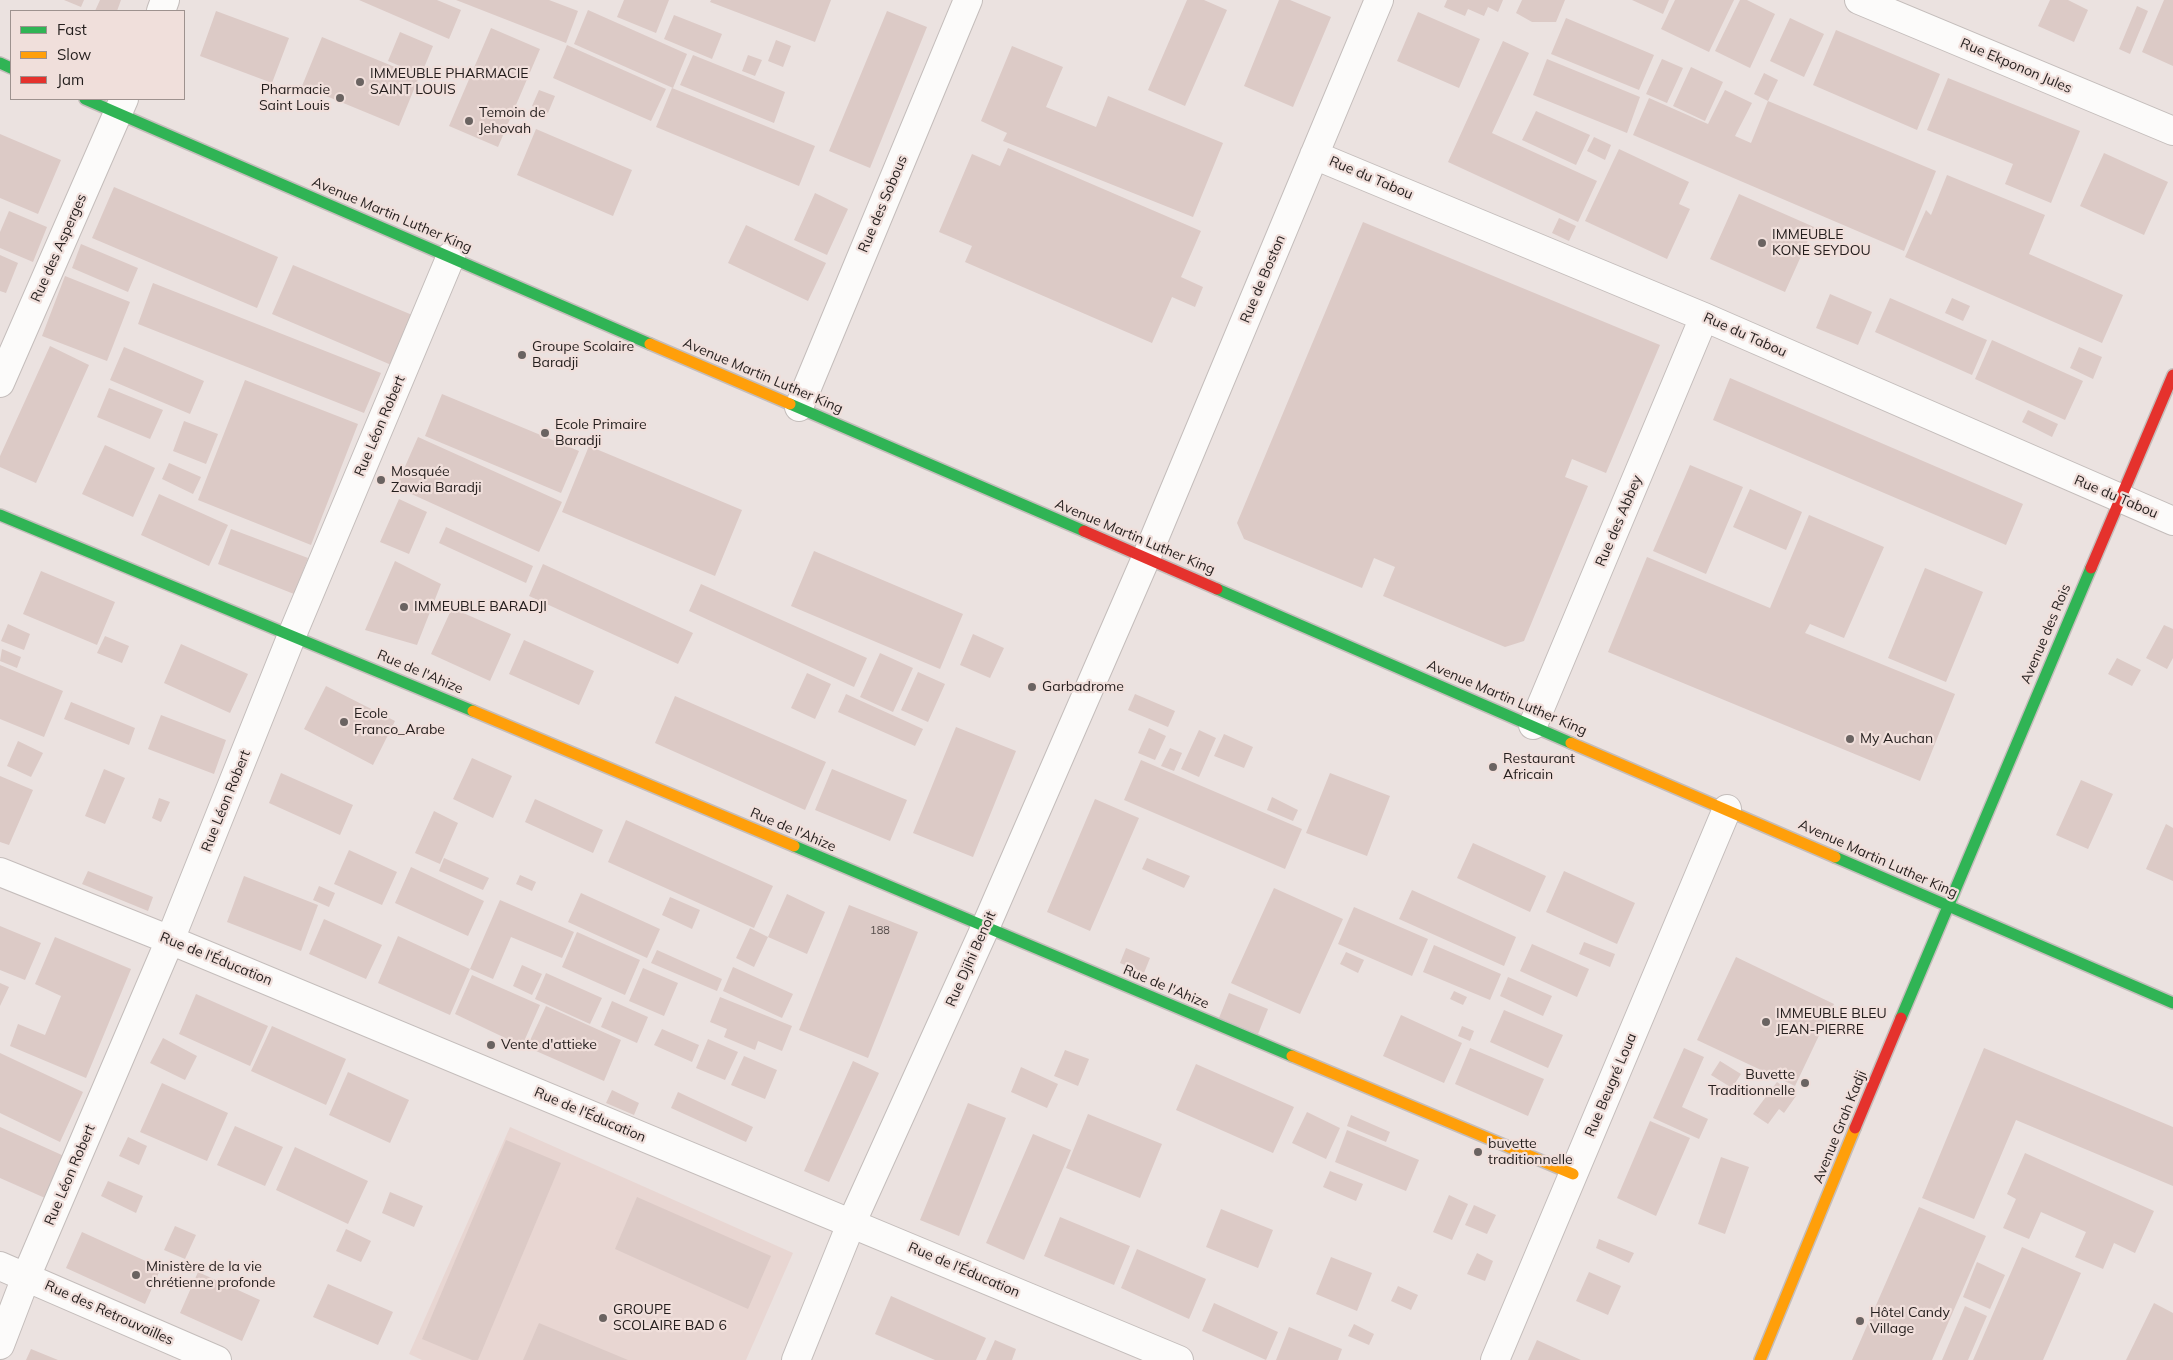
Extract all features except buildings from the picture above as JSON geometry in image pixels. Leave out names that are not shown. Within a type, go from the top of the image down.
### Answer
[{"type":"street","name":"Rue de Boston","points":[[1146,558],[1379,0]]},
{"type":"street","name":"Rue Ekponon Jules","points":[[1859,0],[2173,131]]},
{"type":"street","name":"Rue des Sobous","points":[[799,408],[958,3]]},
{"type":"street","name":"Avenue Martin Luther King","points":[[90,100],[121,106],[450,256],[2173,1003]]},
{"type":"street","name":"Rue des Asperges","points":[[0,383],[121,106]]},
{"type":"street","name":"Rue du Tabou","points":[[1314,155],[1704,317],[2173,522]]},
{"type":"street","name":"Rue Léon Robert","points":[[0,1345],[26,1277],[170,940],[292,635],[450,256]]},
{"type":"street","name":"Rue des Abbey","points":[[1533,726],[1704,317]]},
{"type":"street","name":"Avenue des Rois","points":[[1947,905],[2173,375]]},
{"type":"street","name":"Rue de l'Ahize","points":[[0,515],[292,635],[1573,1174]]},
{"type":"street","name":"Rue Djihi Benoit","points":[[796,1360],[851,1224],[986,928],[1146,558]]},
{"type":"street","name":"Rue Beugré Loua","points":[[1494,1360],[1727,809]]},
{"type":"street","name":"Rue de l'Éducation","points":[[0,872],[170,940],[1179,1360]]},
{"type":"street","name":"Avenue Grah Kadji","points":[[1760,1360],[1947,905]]},
{"type":"street","name":"Rue des Retrouvailles","points":[[0,1266],[217,1360]]},
{"type":"shaded area","points":[[510,1127],[793,1253],[746,1360],[422,1360],[409,1354]]},
{"type":"traffic: fast","points":[[0,63],[10,68]]},
{"type":"traffic: fast","points":[[87,100],[650,344]]},
{"type":"traffic: fast","points":[[790,404],[1084,531]]},
{"type":"traffic: fast","points":[[0,515],[473,711]]},
{"type":"traffic: fast","points":[[1901,1018],[2091,568]]},
{"type":"traffic: fast","points":[[1217,589],[1571,743]]},
{"type":"traffic: fast","points":[[794,846],[1292,1056]]},
{"type":"traffic: fast","points":[[1835,857],[2173,1003]]},
{"type":"traffic: slow","points":[[650,344],[790,404]]},
{"type":"traffic: slow","points":[[473,711],[794,846]]},
{"type":"traffic: slow","points":[[1571,743],[1835,857]]},
{"type":"traffic: slow","points":[[1292,1056],[1573,1174]]},
{"type":"traffic: slow","points":[[1760,1360],[1855,1128]]},
{"type":"traffic: jam","points":[[2091,568],[2173,375]]},
{"type":"traffic: jam","points":[[1084,531],[1217,589]]},
{"type":"traffic: jam","points":[[1855,1128],[1901,1018]]},
{"type":"place","name":"IMMEUBLE PHARMACIE SAINT LOUIS","points":[[360,82]]},
{"type":"place","name":"Pharmacie Saint Louis","points":[[340,98]]},
{"type":"place","name":"Temoin de Jehovah","points":[[469,121]]},
{"type":"place","name":"IMMEUBLE KONE SEYDOU","points":[[1762,243]]},
{"type":"place","name":"Groupe Scolaire Baradji","points":[[522,355]]},
{"type":"place","name":"Ecole Primaire Baradji","points":[[545,433]]},
{"type":"place","name":"Mosquée Zawia Baradji","points":[[381,480]]},
{"type":"place","name":"IMMEUBLE BARADJI","points":[[404,607]]},
{"type":"place","name":"Garbadrome","points":[[1032,687]]},
{"type":"place","name":"Ecole Franco_Arabe","points":[[344,722]]},
{"type":"place","name":"My Auchan","points":[[1850,739]]},
{"type":"place","name":"Restaurant Africain","points":[[1493,767]]},
{"type":"place","name":"IMMEUBLE BLEU JEAN-PIERRE","points":[[1766,1022]]},
{"type":"place","name":"Vente d'attieke","points":[[491,1045]]},
{"type":"place","name":"Buvette Traditionnelle","points":[[1805,1083]]},
{"type":"place","name":"buvette traditionnelle","points":[[1478,1152]]},
{"type":"place","name":"Ministère de la vie chrétienne profonde","points":[[136,1275]]},
{"type":"place","name":"GROUPE SCOLAIRE BAD 6","points":[[603,1318]]},
{"type":"place","name":"Hôtel Candy Village","points":[[1860,1321]]}]
